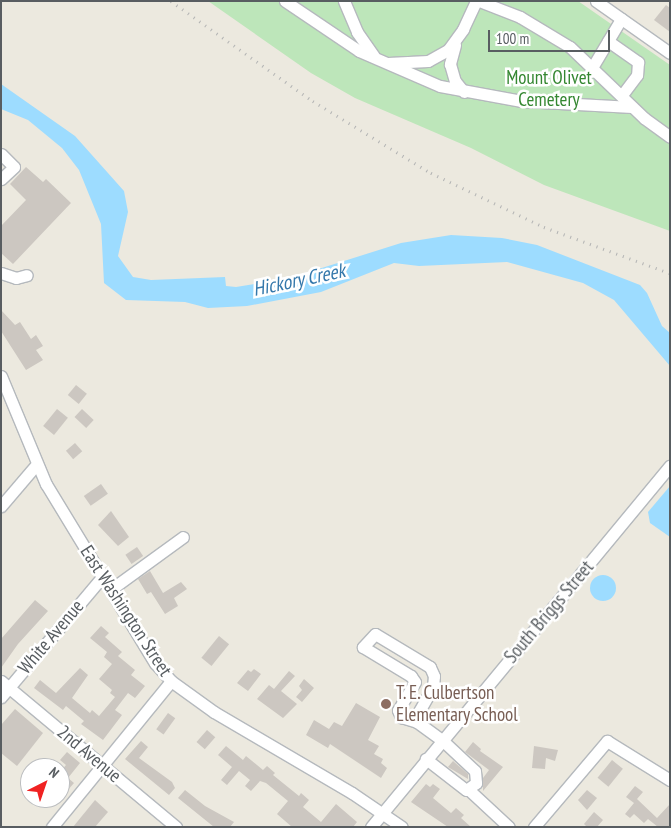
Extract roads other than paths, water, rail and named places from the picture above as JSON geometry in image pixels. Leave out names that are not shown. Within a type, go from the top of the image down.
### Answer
[{"type":"street","points":[[285,1],[337,38],[420,80],[464,92],[557,104],[632,107]]},
{"type":"street","points":[[344,1],[362,42],[384,63],[399,65],[428,61],[457,41]]},
{"type":"street","points":[[464,92],[456,81],[450,64],[457,41],[478,1],[538,27],[593,66],[632,107],[670,138]]},
{"type":"street","points":[[596,1],[670,53]]},
{"type":"street","points":[[593,66],[621,19]]},
{"type":"street","points":[[608,41],[638,62],[637,75],[622,95]]},
{"type":"street","points":[[1,154],[14,167],[1,180]]},
{"type":"street","points":[[1,273],[16,278],[27,275]]},
{"type":"street","name":"East Washington Street","points":[[1,376],[36,465],[155,663],[171,681],[214,712],[382,813],[402,827]]},
{"type":"street","points":[[1,506],[36,465]]},
{"type":"street","name":"South Briggs Street","points":[[371,827],[670,466]]},
{"type":"street","points":[[110,590],[183,537]]},
{"type":"street","name":"White Avenue","points":[[1,697],[5,684],[102,577]]},
{"type":"street","points":[[417,722],[418,713],[433,687],[434,676],[430,667],[375,634],[363,647],[411,676],[414,687],[398,710],[406,720],[417,722],[442,740],[477,774],[476,783],[469,790]]},
{"type":"street","points":[[52,827],[171,681]]},
{"type":"street","name":"2nd Avenue","points":[[5,684],[176,827]]},
{"type":"street","points":[[534,827],[607,741],[670,780]]},
{"type":"street","points":[[426,759],[469,790],[509,827]]},
{"type":"water","name":"Hickory Creek","points":[[1,84],[75,136],[124,191],[128,212],[118,256],[133,277],[151,280],[225,277],[226,286],[236,287],[287,279],[401,243],[451,235],[502,238],[537,245],[640,285],[647,293],[662,326],[670,333],[670,366],[614,300],[583,283],[507,262],[419,266],[394,263],[321,292],[247,306],[208,308],[185,302],[126,300],[104,283],[101,224],[79,170],[62,148],[28,120],[1,109]]},
{"type":"water","points":[[670,486],[670,537],[650,523],[648,512]]},
{"type":"water","points":[[603,575],[612,579],[616,588],[612,597],[603,601],[594,597],[590,588],[594,579]]},
{"type":"railway","points":[[171,1],[313,101],[431,173],[544,227],[670,273]]},
{"type":"place","name":"T. E. Culbertson Elementary School","points":[[386,704]]},
{"type":"park label","name":"Mount Olivet Cemetery","points":[[549,89]]}]
